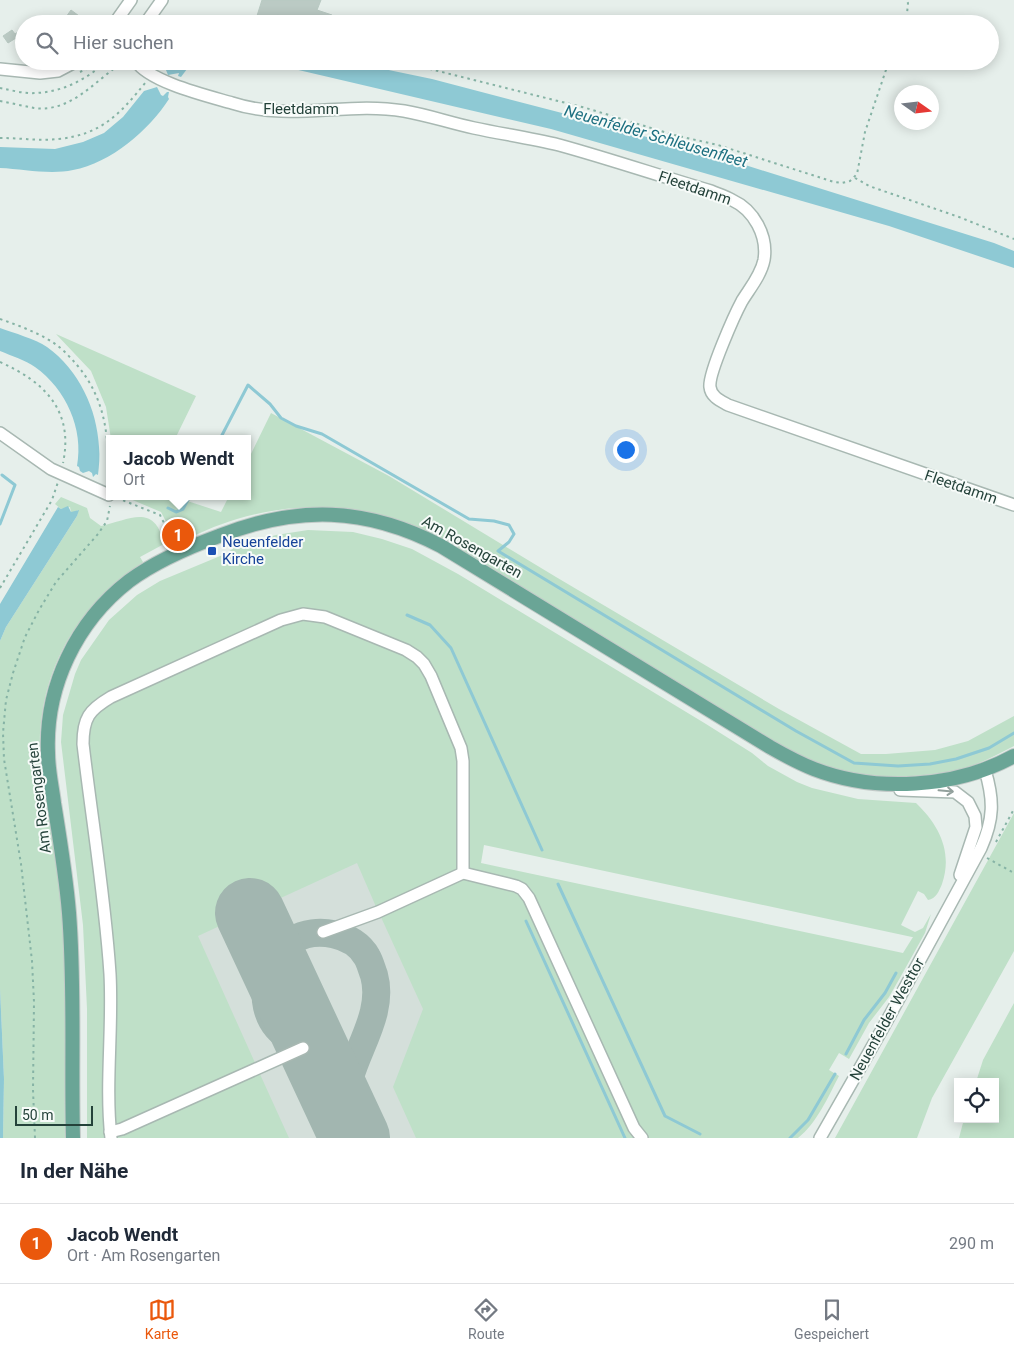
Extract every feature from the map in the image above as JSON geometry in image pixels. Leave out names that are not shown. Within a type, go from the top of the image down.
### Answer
[{"type":"main road","name":"Am Rosengarten","points":[[73,1138],[72,948],[64,866],[48,760],[49,718],[58,681],[64,664],[80,635],[112,596],[150,568],[239,528],[274,518],[314,514],[350,516],[402,528],[441,546],[792,759],[831,774],[855,780],[881,783],[948,779],[985,770],[1014,756]]},
{"type":"street","points":[[120,15],[131,0]]},
{"type":"street","points":[[151,15],[162,0]]},
{"type":"street","points":[[0,69],[40,73],[58,70]]},
{"type":"street","name":"Fleetdamm","points":[[146,70],[152,75],[180,87],[246,108],[315,112],[365,108],[387,109],[430,116],[473,128],[558,145],[711,191],[734,200],[753,217],[764,239],[764,260],[756,280],[729,328],[711,377],[710,388],[714,397],[728,405],[1014,505]]},
{"type":"street","points":[[0,433],[51,469],[106,494]]},
{"type":"street","points":[[303,1048],[111,1135],[110,976],[102,882],[83,744],[85,723],[93,709],[111,697],[281,620],[304,614],[325,616],[406,650],[424,664],[432,676],[461,748],[463,762],[463,873]]},
{"type":"street","name":"Neuenfelder Westtor","points":[[813,1138],[821,1137],[977,856],[990,825],[992,803],[985,770]]},
{"type":"street","name":"Neuenfelder Westtor","points":[[881,783],[898,790],[955,792],[972,807],[976,827],[972,844],[948,907]]},
{"type":"street","points":[[323,932],[378,912],[463,873],[516,886],[526,893],[634,1128],[642,1138]]},
{"type":"path","points":[[906,0],[908,15]]},
{"type":"path","points":[[0,88],[34,94],[60,89],[91,75],[97,70]]},
{"type":"path","points":[[0,100],[36,108],[63,106],[87,91],[112,70]]},
{"type":"path","points":[[434,70],[586,108],[718,145],[834,182],[850,182],[857,174],[865,132],[886,70]]},
{"type":"path","points":[[0,138],[57,140],[75,137],[104,126],[123,111],[152,75]]},
{"type":"path","points":[[854,178],[877,189],[960,217],[1014,238]]},
{"type":"path","points":[[0,319],[36,332],[51,340],[66,352],[98,396],[106,435]]},
{"type":"path","points":[[0,588],[52,500],[60,473]]},
{"type":"path","points":[[35,1138],[33,1125],[33,978],[21,864],[4,759],[3,733],[6,700],[12,673],[25,637],[38,610],[56,582],[98,534],[106,521],[109,500]]},
{"type":"path","points":[[121,500],[160,515],[178,554]]},
{"type":"path","points":[[987,858],[1014,873]]},
{"type":"shaded area","points":[[85,699],[473,864],[659,1138],[100,1138]]},
{"type":"green space","points":[[56,334],[196,396],[177,435],[110,435],[106,407],[91,371]]},
{"type":"green space","points":[[271,413],[389,476],[779,709],[861,754],[935,750],[968,741],[1014,716],[1014,746],[971,766],[937,774],[890,777],[847,772],[789,750],[444,540],[418,529],[368,513],[317,507],[291,508],[237,519],[177,543],[161,512],[132,500],[184,500],[221,512],[227,500],[251,500],[251,454]]},
{"type":"green space","points":[[61,497],[87,508],[90,518],[101,526],[131,518],[147,518],[160,531],[164,544],[140,557],[143,562],[117,582],[94,604],[75,628],[61,654],[50,681],[43,711],[40,742],[41,776],[60,892],[65,984],[65,1138],[3,1138],[4,1079],[0,988],[0,641],[6,627],[77,516],[78,510],[73,513],[70,507],[61,509],[55,504]]},
{"type":"green space","points":[[308,530],[353,532],[412,549],[458,574],[706,724],[752,753],[768,766],[797,782],[812,788],[858,799],[916,803],[924,811],[942,840],[945,850],[945,872],[940,889],[933,898],[928,900],[924,894],[918,891],[901,925],[915,932],[923,928],[931,914],[925,933],[889,997],[869,1023],[849,1059],[839,1053],[829,1070],[839,1076],[826,1101],[805,1132],[798,1138],[647,1138],[640,1130],[531,893],[471,870],[468,865],[467,765],[429,664],[314,611],[86,712],[106,1002],[107,1138],[87,1138],[87,1009],[83,925],[61,742],[63,715],[75,674],[81,660],[109,620],[137,595],[160,581],[225,554],[237,546],[276,535]],"holes":[[[484,845],[913,937],[903,953],[481,863]]]},
{"type":"green space","points":[[315,618],[396,648],[419,663],[459,755],[458,866],[454,872],[377,909],[357,863],[198,936],[256,1065],[121,1126],[114,1122],[111,928],[106,871],[87,750],[88,727],[93,717],[112,700],[295,619]]},
{"type":"green space","points":[[1014,813],[1014,951],[932,1098],[917,1138],[835,1138]]},
{"type":"green space","points":[[464,879],[522,893],[637,1138],[416,1138],[393,1087],[423,1009],[380,915]]},
{"type":"green space","points":[[1014,1003],[1014,1138],[959,1138],[963,1123],[999,1123],[999,1078],[977,1078],[983,1060]]},
{"type":"green space","points":[[259,1072],[289,1138],[117,1138],[122,1133]]},
{"type":"water","points":[[166,70],[186,70],[181,77],[178,76],[179,73],[168,75]]},
{"type":"water","points":[[299,70],[389,70],[432,79],[562,113],[742,164],[994,243],[1014,251],[1014,268],[889,226],[551,129]]},
{"type":"water","points":[[157,87],[163,96],[169,92],[169,99],[161,111],[140,133],[115,153],[87,166],[73,170],[46,172],[0,168],[0,147],[55,149],[83,142],[104,133],[123,117],[144,91]]},
{"type":"water","points":[[0,328],[47,347],[58,356],[77,379],[95,419],[99,450],[98,475],[96,474],[93,477],[89,471],[83,473],[77,466],[78,438],[75,424],[64,398],[46,376],[35,367],[0,351]]},
{"type":"water","points":[[68,506],[71,512],[79,510],[77,516],[6,627],[0,641],[0,604],[58,507],[61,509]]},
{"type":"water","points":[[0,988],[4,1079],[3,1138],[0,1138]]},
{"type":"building","points":[[262,0],[321,0],[317,10],[332,15],[277,15],[257,15]]},
{"type":"building","points":[[71,10],[78,15],[67,15]]},
{"type":"building","points":[[12,30],[15,34],[15,39],[8,43],[3,36]]},
{"type":"waterway","points":[[222,435],[248,385],[270,404],[281,418],[296,426],[322,434],[469,519],[494,521],[509,525],[514,534],[509,542],[498,551],[796,731],[854,763],[898,766],[930,764],[956,759],[989,748],[1014,733]]},
{"type":"waterway","points":[[0,524],[15,485],[2,475]]},
{"type":"waterway","points":[[168,508],[176,512],[183,509],[188,500]]},
{"type":"waterway","points":[[407,615],[430,625],[451,648],[542,850]]},
{"type":"waterway","points":[[558,884],[665,1116],[700,1134]]},
{"type":"waterway","points":[[526,921],[625,1138]]},
{"type":"waterway","points":[[846,1054],[864,1020],[885,993],[896,973]]},
{"type":"waterway","points":[[790,1138],[808,1120],[835,1074]]},
{"type":"taxiway","points":[[347,1119],[316,1064],[305,1050],[274,1024],[267,1007],[267,979],[274,960],[285,945],[312,933],[334,934],[353,942],[367,957],[374,975],[376,992],[374,1009],[370,1026],[356,1060],[346,1094],[346,1113],[349,1126]]},
{"type":"runway","points":[[250,913],[355,1138]]},
{"type":"place","name":"Jacob Wendt","points":[[178,535]]},
{"type":"place","name":"Neuenfelder Kirche","points":[[212,551]]},
{"type":"water label","name":"Neuenfelder Schleusenfleet","points":[[656,136]]}]
